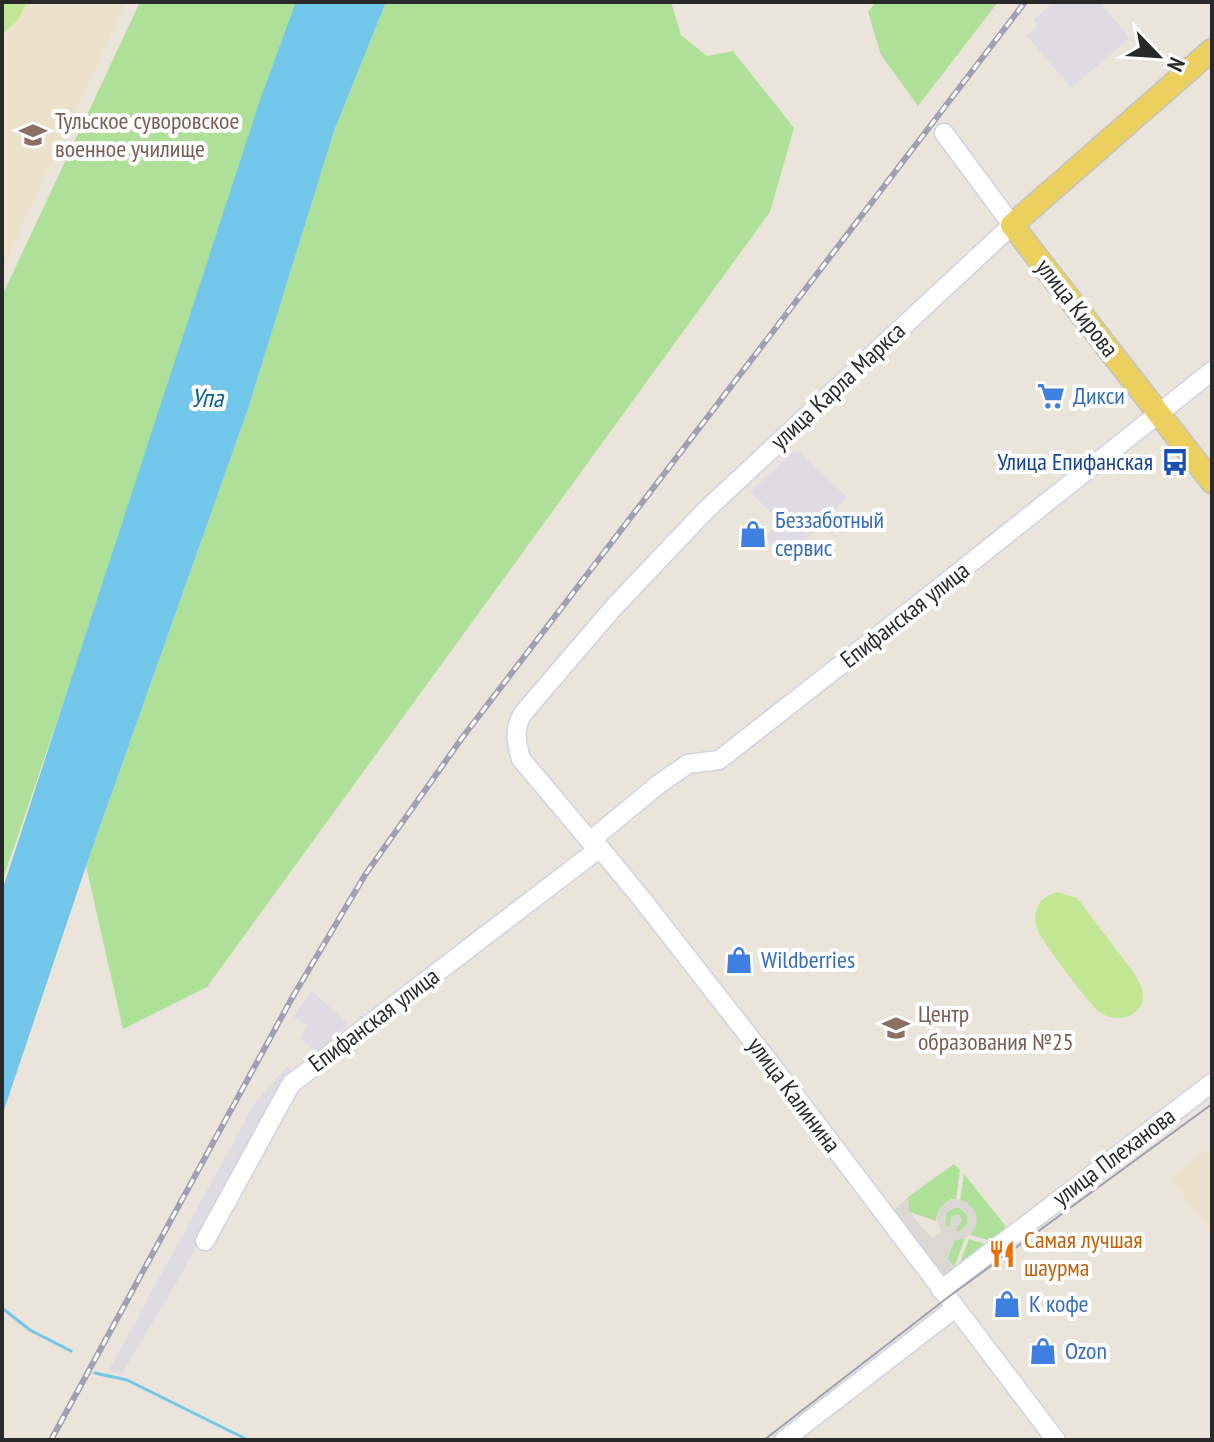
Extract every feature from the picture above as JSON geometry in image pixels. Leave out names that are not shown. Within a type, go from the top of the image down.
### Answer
[{"type":"main road","name":"улица Карла Маркса","points":[[1012,225],[1212,50]]},
{"type":"main road","name":"улица Кирова","points":[[1012,225],[1212,482]]},
{"type":"street","name":"улица Кирова","points":[[944,133],[1012,225]]},
{"type":"street","name":"улица Карла Маркса","points":[[521,759],[516,732],[520,718],[614,607],[705,511],[1012,225]]},
{"type":"street","name":"Епифанская улица","points":[[205,1241],[291,1084],[595,844],[659,784],[688,764],[719,760],[1212,371]]},
{"type":"street","name":"улица Калинина","points":[[521,759],[595,844],[787,1085],[1056,1440]]},
{"type":"street","name":"улица Плеханова","points":[[941,1290],[1212,1083]]},
{"type":"street","points":[[784,1440],[955,1308]]},
{"type":"shaded area","name":"Тульское суворовское военное училище","points":[[2,2],[126,2],[2,269]]},
{"type":"shaded area","points":[[1054,2],[1100,2],[1130,38],[1071,88],[1027,36],[1038,26],[1033,20]]},
{"type":"shaded area","points":[[796,449],[847,497],[788,559],[765,537],[780,521],[750,492]]},
{"type":"shaded area","points":[[312,991],[348,1024],[318,1053],[300,1038],[307,1026],[293,1016]]},
{"type":"shaded area","points":[[287,1066],[295,1077],[284,1086],[178,1280],[121,1375],[109,1370],[254,1104]]},
{"type":"shaded area","points":[[1212,1146],[1212,1234],[1170,1178]]},
{"type":"shaded area","points":[[908,1197],[909,1212],[932,1238],[941,1233],[936,1217],[939,1209],[947,1201],[956,1199],[967,1202],[976,1213],[973,1232],[955,1240],[947,1258],[960,1272],[943,1284],[893,1211]],"holes":[[[960,1208],[967,1215],[967,1225],[955,1231],[962,1220],[959,1214],[951,1217],[949,1228],[945,1224],[946,1213]]]},
{"type":"green space","points":[[2,2],[27,2],[18,20],[2,35]]},
{"type":"green space","points":[[140,2],[303,2],[2,882],[2,296]]},
{"type":"green space","points":[[386,2],[671,2],[681,35],[707,56],[733,51],[794,128],[770,212],[207,987],[123,1029],[86,866],[248,409],[334,131]]},
{"type":"green space","points":[[876,2],[998,2],[918,106],[881,55],[868,12]]},
{"type":"green space","points":[[1058,892],[1077,898],[1134,973],[1143,996],[1133,1014],[1113,1018],[1100,1012],[1077,987],[1039,933],[1035,919],[1037,907],[1045,898]]},
{"type":"green space","points":[[954,1164],[960,1170],[956,1199],[951,1199],[936,1221],[909,1212],[908,1197]]},
{"type":"green space","points":[[964,1174],[1005,1225],[1004,1232],[995,1242],[970,1235],[976,1226],[960,1199]]},
{"type":"green space","points":[[960,1208],[967,1215],[967,1225],[960,1231],[954,1231],[956,1225],[952,1223],[949,1229],[945,1224],[946,1213]]},
{"type":"green space","points":[[965,1238],[953,1267],[947,1259],[955,1240]]},
{"type":"green space","points":[[969,1239],[991,1246],[958,1268]]},
{"type":"water","name":"Упа","points":[[296,2],[386,2],[334,131],[248,409],[86,866],[2,1116],[2,891],[261,97]]},
{"type":"waterway","points":[[2,1308],[30,1330],[71,1351]]},
{"type":"waterway","points":[[95,1373],[127,1380],[248,1440]]},
{"type":"tram line","points":[[764,1440],[947,1298],[1212,1104]]},
{"type":"railway","points":[[51,1440],[292,998],[365,875],[462,738],[1025,2]]},
{"type":"place","name":"Тульское суворовское военное училище","points":[[33,135]]},
{"type":"place","name":"Дикси","points":[[1051,396]]},
{"type":"place","name":"Улица Епифанская","points":[[1175,462]]},
{"type":"place","name":"Беззаботный сервис","points":[[753,534]]},
{"type":"place","name":"Wildberries","points":[[739,960]]},
{"type":"place","name":"Центр образования №25","points":[[896,1028]]},
{"type":"place","name":"Самая лучшая шаурма","points":[[1002,1254]]},
{"type":"place","name":"К кофе","points":[[1007,1304]]},
{"type":"place","name":"Ozon","points":[[1043,1351]]}]
